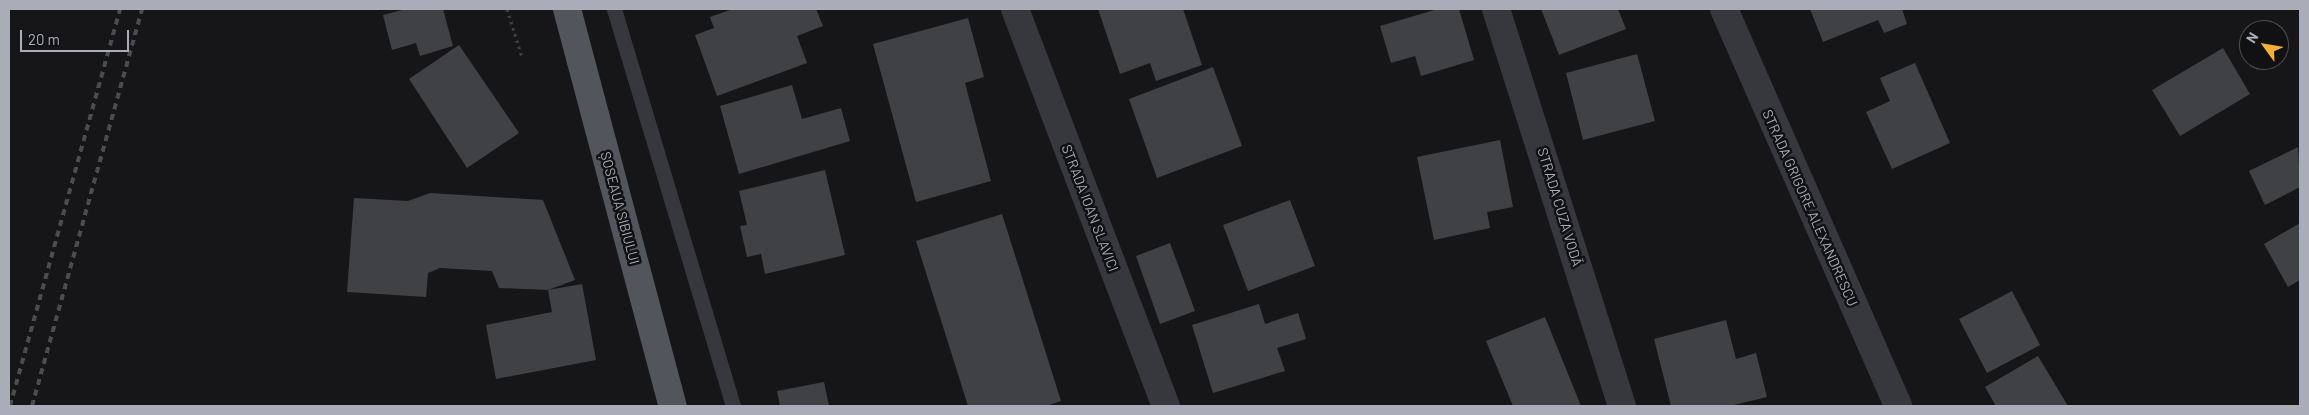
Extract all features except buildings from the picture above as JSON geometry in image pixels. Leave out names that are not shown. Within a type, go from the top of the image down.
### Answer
[{"type":"main road","name":"ȘOSEAUA SIBIULUI","points":[[567,9],[673,406]]},
{"type":"street","name":"STRADA IOAN SLAVICI","points":[[1015,9],[1166,406]]},
{"type":"street","name":"STRADA CUZA VODĂ","points":[[1496,9],[1622,406]]},
{"type":"street","name":"STRADA GRIGORE ALEXANDRESCU","points":[[1724,9],[1898,406]]},
{"type":"lane","points":[[614,9],[733,406]]},
{"type":"path","points":[[507,9],[522,57]]},
{"type":"railway","points":[[10,406],[120,9]]},
{"type":"railway","points":[[32,406],[142,9]]}]
